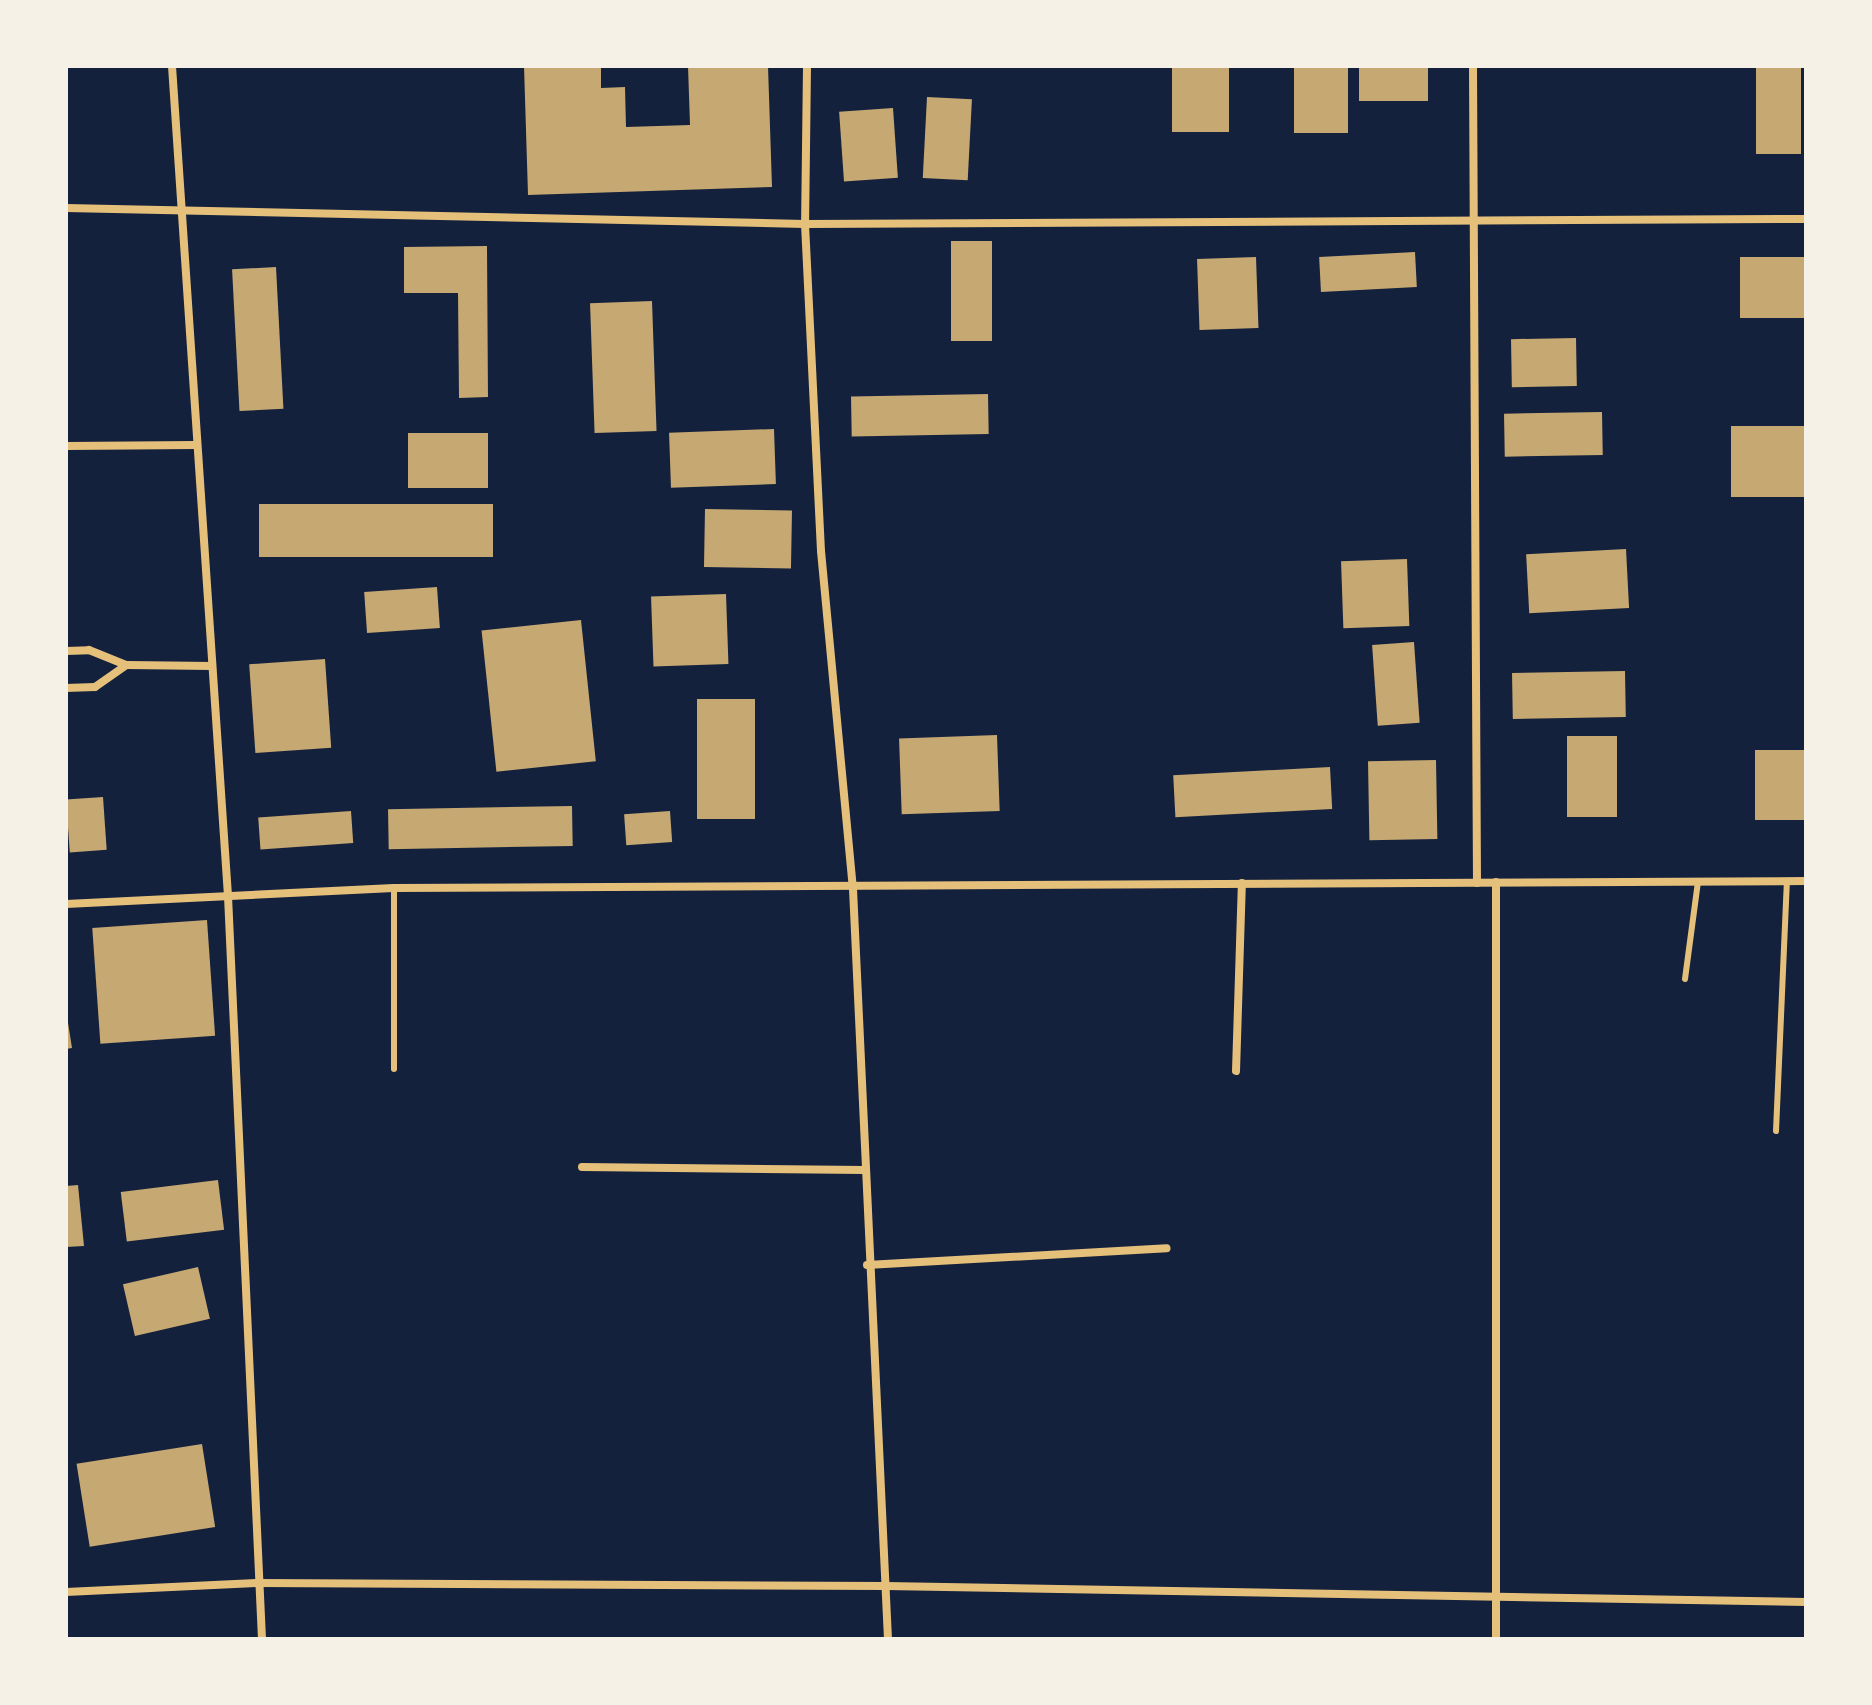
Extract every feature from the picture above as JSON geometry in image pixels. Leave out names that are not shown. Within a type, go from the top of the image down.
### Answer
[{"type":"street","points":[[172,66],[179,208],[228,896],[257,1583],[262,1639]]},
{"type":"street","points":[[807,66],[805,224],[821,551],[853,889],[867,1265],[888,1639]]},
{"type":"street","points":[[1473,66],[1478,434],[1477,883]]},
{"type":"street","points":[[66,208],[179,208],[805,224],[1806,219]]},
{"type":"street","points":[[66,446],[196,445]]},
{"type":"street","points":[[66,651],[89,650],[126,665],[212,666]]},
{"type":"street","points":[[66,688],[95,687],[126,665]]},
{"type":"street","points":[[66,904],[394,888],[853,889],[1242,883],[1806,881]]},
{"type":"street","points":[[1496,882],[1496,1639]]},
{"type":"street","points":[[1236,1071],[1242,883]]},
{"type":"street","points":[[582,1167],[864,1170]]},
{"type":"street","points":[[867,1265],[1167,1248]]},
{"type":"street","points":[[66,1592],[257,1583],[886,1586],[1806,1602]]},
{"type":"lane","points":[[1685,979],[1698,882]]},
{"type":"lane","points":[[1776,1131],[1787,882]]},
{"type":"lane","points":[[394,888],[394,1069]]},
{"type":"building","points":[[524,66],[601,66],[601,88],[625,87],[626,127],[690,125],[688,66],[768,66],[772,187],[528,195]]},
{"type":"building","points":[[1172,66],[1229,66],[1229,132],[1172,132]]},
{"type":"building","points":[[1294,66],[1348,66],[1348,133],[1294,133]]},
{"type":"building","points":[[1359,66],[1428,66],[1428,101],[1359,101]]},
{"type":"building","points":[[1756,66],[1801,66],[1801,154],[1756,154]]},
{"type":"building","points":[[927,97],[972,99],[968,180],[923,178]]},
{"type":"building","points":[[893,108],[898,178],[844,182],[839,112]]},
{"type":"building","points":[[951,241],[992,241],[992,341],[951,341]]},
{"type":"building","points":[[487,246],[488,397],[459,398],[458,293],[404,293],[404,247]]},
{"type":"building","points":[[1415,252],[1417,287],[1321,292],[1319,257]]},
{"type":"building","points":[[1256,257],[1258,328],[1200,330],[1197,259]]},
{"type":"building","points":[[1740,257],[1806,257],[1806,318],[1740,318]]},
{"type":"building","points":[[276,267],[283,409],[239,411],[232,269]]},
{"type":"building","points":[[652,301],[657,431],[595,433],[590,303]]},
{"type":"building","points":[[1576,338],[1577,386],[1512,387],[1511,339]]},
{"type":"building","points":[[988,394],[989,434],[852,436],[851,396]]},
{"type":"building","points":[[1602,412],[1603,455],[1505,457],[1504,414]]},
{"type":"building","points":[[1731,426],[1806,426],[1806,497],[1731,497]]},
{"type":"building","points":[[774,429],[776,484],[671,488],[669,433]]},
{"type":"building","points":[[408,433],[488,433],[488,488],[408,488]]},
{"type":"building","points":[[259,504],[493,504],[493,557],[259,557]]},
{"type":"building","points":[[705,509],[792,511],[791,569],[704,567]]},
{"type":"building","points":[[1626,549],[1629,608],[1529,613],[1526,554]]},
{"type":"building","points":[[1407,559],[1409,626],[1343,628],[1341,561]]},
{"type":"building","points":[[437,587],[440,628],[367,633],[364,592]]},
{"type":"building","points":[[726,594],[728,664],[653,667],[651,597]]},
{"type":"building","points":[[581,620],[596,761],[496,772],[482,630]]},
{"type":"building","points":[[1414,642],[1420,723],[1378,726],[1372,645]]},
{"type":"building","points":[[325,659],[331,748],[255,753],[249,664]]},
{"type":"building","points":[[1625,671],[1626,717],[1513,719],[1512,673]]},
{"type":"building","points":[[697,699],[755,699],[755,819],[697,819]]},
{"type":"building","points":[[997,735],[1000,811],[902,814],[899,738]]},
{"type":"building","points":[[1567,736],[1617,736],[1617,817],[1567,817]]},
{"type":"building","points":[[1755,750],[1806,750],[1806,820],[1755,820]]},
{"type":"building","points":[[1436,760],[1437,839],[1369,840],[1368,761]]},
{"type":"building","points":[[1330,767],[1332,809],[1175,817],[1173,775]]},
{"type":"building","points":[[103,797],[107,850],[70,852],[66,800]]},
{"type":"building","points":[[572,806],[573,846],[389,849],[388,809]]},
{"type":"building","points":[[351,811],[353,843],[260,849],[258,817]]},
{"type":"building","points":[[670,811],[672,842],[626,845],[624,814]]},
{"type":"building","points":[[207,920],[215,1036],[100,1044],[92,928]]},
{"type":"building","points":[[66,1010],[72,1048],[66,1049]]},
{"type":"building","points":[[218,1180],[224,1230],[127,1242],[121,1192]]},
{"type":"building","points":[[78,1185],[84,1246],[66,1247],[66,1186]]},
{"type":"building","points":[[198,1267],[210,1319],[135,1336],[123,1284]]},
{"type":"building","points":[[202,1444],[215,1527],[90,1547],[77,1464]]}]
